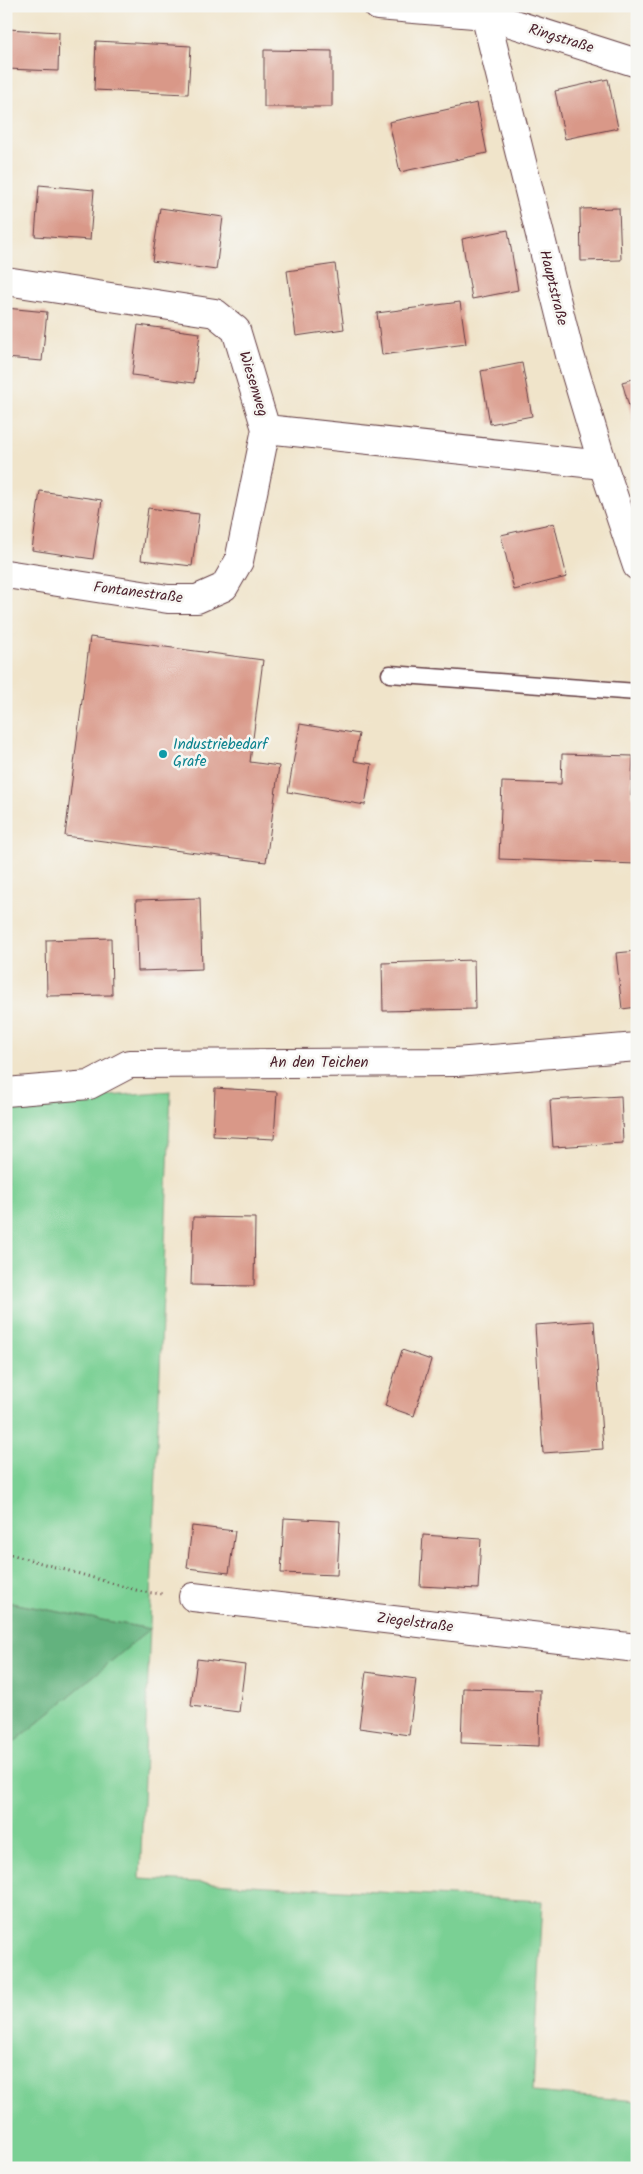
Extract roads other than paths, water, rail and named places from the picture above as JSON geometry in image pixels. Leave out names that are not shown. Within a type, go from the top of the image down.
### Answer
[{"type":"street","name":"Ringstraße","points":[[378,6],[484,11],[637,63]]},
{"type":"street","name":"Hauptstraße","points":[[484,11],[570,355],[603,465],[637,566]]},
{"type":"street","name":"Wiesenweg","points":[[6,281],[215,313],[236,330],[266,429],[603,465]]},
{"type":"street","name":"Fontanestraße","points":[[6,574],[168,600],[197,599],[224,587],[239,561],[266,429]]},
{"type":"street","name":"An den Teichen","points":[[6,1092],[89,1085],[129,1064],[456,1062],[637,1047]]},
{"type":"street","name":"Ziegelstraße","points":[[193,1597],[637,1648]]},
{"type":"lane","points":[[390,674],[637,692]]},
{"type":"place","name":"Industriebedarf Grafe","points":[[163,754]]}]
